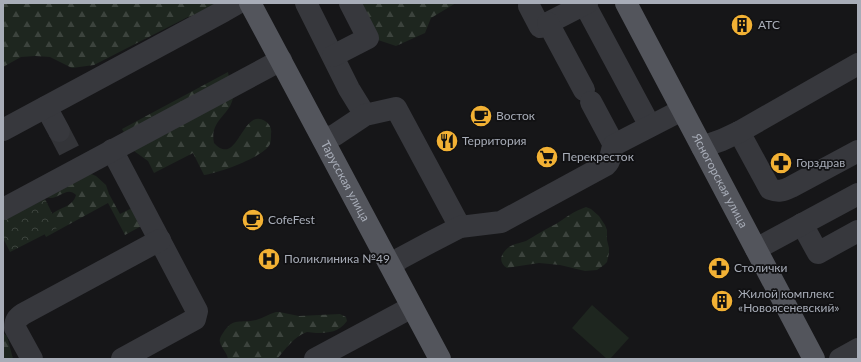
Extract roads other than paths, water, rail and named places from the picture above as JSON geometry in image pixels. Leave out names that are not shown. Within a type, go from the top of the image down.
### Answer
[{"type":"main road","name":"Тарусская улица","points":[[250,3],[440,359]]},
{"type":"main road","name":"Ясногорская улица","points":[[626,3],[814,359]]},
{"type":"lane","points":[[3,130],[238,3]]},
{"type":"lane","points":[[306,3],[349,88],[365,115]]},
{"type":"lane","points":[[333,56],[368,38],[350,3]]},
{"type":"lane","points":[[529,6],[540,27],[586,4],[650,126]]},
{"type":"lane","points":[[548,23],[614,145]]},
{"type":"lane","points":[[3,209],[76,162],[112,150],[281,60]]},
{"type":"lane","points":[[702,147],[739,132],[858,64]]},
{"type":"lane","points":[[46,106],[59,131]]},
{"type":"lane","points":[[323,139],[335,135],[365,115],[396,108],[460,228]]},
{"type":"lane","points":[[391,266],[401,258],[460,228],[501,222],[507,219],[606,165],[610,160],[614,145],[682,110]]},
{"type":"lane","points":[[739,132],[770,189],[777,192],[784,191],[858,151]]},
{"type":"lane","points":[[112,150],[197,311],[195,319],[122,359]]},
{"type":"lane","points":[[756,249],[858,194]]},
{"type":"lane","points":[[802,224],[818,253],[858,231]]},
{"type":"lane","points":[[32,359],[15,328],[15,323],[18,318],[160,240]]},
{"type":"lane","points":[[314,359],[412,307]]},
{"type":"lane","points":[[840,359],[858,349]]},
{"type":"tunnel","points":[[59,131],[72,156]]},
{"type":"place","name":"АТС","points":[[742,25]]},
{"type":"place","name":"Восток","points":[[481,116]]},
{"type":"place","name":"Территория","points":[[447,141]]},
{"type":"place","name":"Перекресток","points":[[547,157]]},
{"type":"place","name":"Горздрав","points":[[781,163]]},
{"type":"place","name":"CofeFest","points":[[253,220]]},
{"type":"place","name":"Поликлиника №49","points":[[269,259]]},
{"type":"place","name":"Столички","points":[[719,268]]},
{"type":"place","name":"Жилой комплекс «Новоясеневский»","points":[[722,301]]}]
